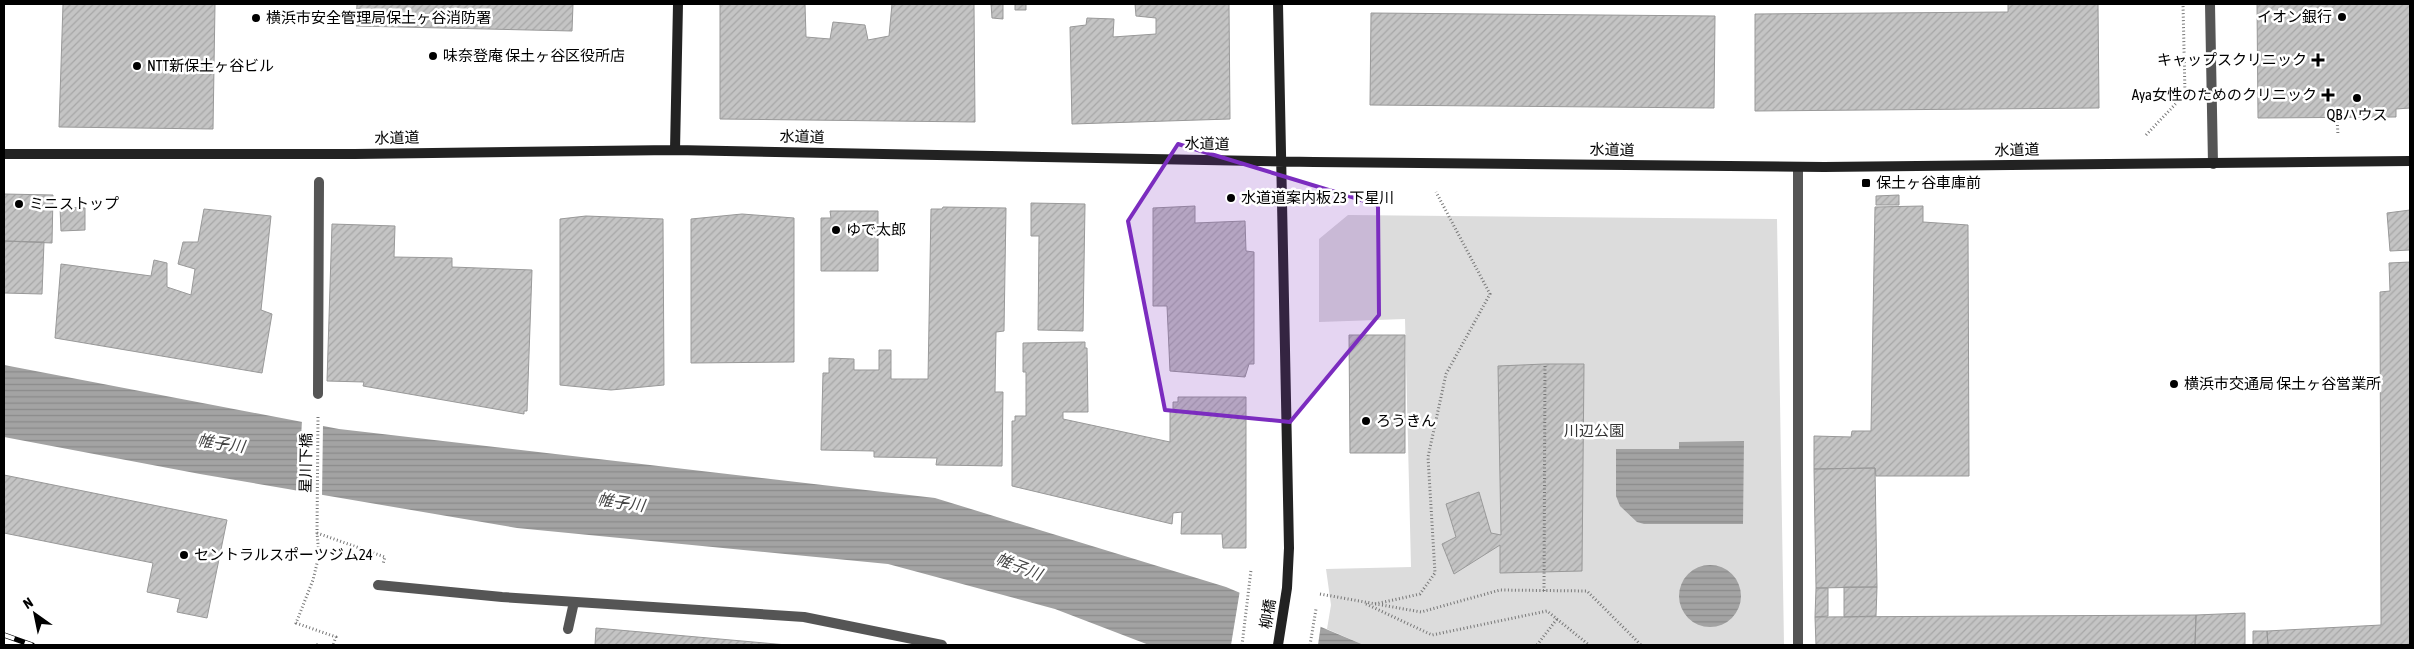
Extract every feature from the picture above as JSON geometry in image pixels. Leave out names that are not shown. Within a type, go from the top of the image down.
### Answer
[{"type":"street","points":[[675,150],[678,4]]},
{"type":"street","name":"柳橋","points":[[1278,4],[1289,548],[1287,588],[1278,645]]},
{"type":"street","points":[[2210,4],[2213,164]]},
{"type":"street","name":"水道道","points":[[4,154],[355,154],[675,150],[1280,161],[1798,167],[2410,161]]},
{"type":"street","points":[[1798,167],[1798,645]]},
{"type":"street","points":[[318,394],[319,182]]},
{"type":"street","points":[[378,585],[574,602],[804,617],[942,645]]},
{"type":"street","points":[[568,630],[574,602]]},
{"type":"path","points":[[2146,135],[2185,94],[2183,4]]},
{"type":"path","points":[[2337,118],[2338,136]]},
{"type":"path","points":[[1375,604],[1420,594],[1435,573],[1428,457],[1446,374],[1490,294],[1436,192]]},
{"type":"path","points":[[1544,591],[1545,364]]},
{"type":"path","name":"星川下橋","points":[[318,394],[317,533],[319,555],[313,580],[296,623],[336,638],[334,645]]},
{"type":"path","points":[[317,533],[385,557],[378,585]]},
{"type":"path","points":[[1242,645],[1251,570]]},
{"type":"path","points":[[1320,594],[1421,612],[1500,590],[1587,591],[1642,645]]},
{"type":"path","points":[[1361,601],[1432,635],[1547,611],[1589,645]]},
{"type":"path","points":[[1310,645],[1316,609]]},
{"type":"path","points":[[1536,645],[1557,619]]},
{"type":"highlighted area","points":[[1178,144],[1378,205],[1379,315],[1290,422],[1165,410],[1128,221]]},
{"type":"green space","name":"川辺公園","points":[[1348,215],[1777,219],[1784,645],[1364,645],[1327,629],[1331,605],[1326,569],[1411,567],[1405,319],[1319,322],[1319,239]]},
{"type":"water","name":"帷子川","points":[[4,365],[339,429],[935,498],[1226,587],[1364,645],[1149,645],[1055,609],[888,564],[517,528],[200,474],[4,437]]},
{"type":"water","points":[[1744,441],[1743,524],[1644,524],[1637,522],[1620,506],[1616,496],[1616,449],[1679,449],[1679,442]]},
{"type":"water","points":[[1710,565],[1722,568],[1732,574],[1738,584],[1741,596],[1738,608],[1732,618],[1722,624],[1710,627],[1698,624],[1688,618],[1682,608],[1679,596],[1682,584],[1688,574],[1698,568]]},
{"type":"pier","points":[[302,420],[323,424],[322,497],[298,493]]},
{"type":"pier","points":[[1240,590],[1321,624],[1318,645],[1231,645]]},
{"type":"building","name":"NTT新保土ヶ谷ビル","points":[[63,4],[215,4],[213,129],[59,127]]},
{"type":"building","points":[[357,4],[573,4],[572,31],[356,26]]},
{"type":"building","points":[[720,4],[805,4],[806,37],[830,39],[833,22],[865,25],[868,40],[889,36],[892,4],[974,4],[975,122],[720,119]]},
{"type":"building","points":[[991,4],[1003,4],[1003,19],[992,18]]},
{"type":"building","points":[[1015,4],[1026,4],[1026,10],[1015,10]]},
{"type":"building","points":[[1135,4],[1229,4],[1230,119],[1072,124],[1070,27],[1086,25],[1087,18],[1114,19],[1113,37],[1156,34],[1156,18],[1136,16]]},
{"type":"building","points":[[2008,4],[2098,4],[2099,108],[1755,111],[1755,14],[2008,12]]},
{"type":"building","points":[[2257,4],[2410,4],[2410,108],[2396,109],[2396,117],[2258,118]]},
{"type":"building","points":[[1371,13],[1715,16],[1714,108],[1370,105]]},
{"type":"building","points":[[4,194],[53,195],[52,243],[4,241]]},
{"type":"building","points":[[1899,195],[1899,205],[1876,205],[1876,196]]},
{"type":"building","points":[[1031,203],[1085,204],[1083,331],[1038,330],[1039,236],[1031,236]]},
{"type":"building","points":[[1195,206],[1195,223],[1245,221],[1246,251],[1254,252],[1254,364],[1249,364],[1245,377],[1170,371],[1167,306],[1153,306],[1153,208]]},
{"type":"building","points":[[1923,206],[1923,222],[1968,225],[1969,476],[1876,476],[1875,468],[1814,469],[1814,436],[1851,437],[1852,431],[1871,431],[1875,207]]},
{"type":"building","points":[[60,207],[85,208],[85,230],[61,231]]},
{"type":"building","points":[[943,207],[1006,208],[1004,331],[996,332],[995,392],[1003,392],[1002,466],[936,465],[937,458],[874,457],[874,451],[821,450],[823,373],[829,373],[829,358],[854,359],[854,370],[879,370],[879,350],[891,350],[891,379],[928,379],[931,209],[942,209]]},
{"type":"building","points":[[204,209],[271,216],[261,310],[272,314],[262,373],[55,338],[61,264],[151,276],[154,260],[167,263],[167,287],[191,295],[195,269],[178,264],[183,242],[198,242]]},
{"type":"building","points":[[2410,210],[2410,250],[2390,251],[2387,213]]},
{"type":"building","points":[[830,211],[878,211],[878,271],[821,271],[821,218],[831,218]]},
{"type":"building","points":[[742,214],[794,218],[794,362],[691,363],[691,219]]},
{"type":"building","points":[[586,216],[663,219],[664,385],[611,390],[560,385],[560,219]]},
{"type":"building","points":[[332,224],[395,226],[394,257],[452,258],[452,267],[532,270],[527,411],[524,411],[524,414],[363,386],[364,382],[327,381]]},
{"type":"building","points":[[4,241],[44,242],[42,294],[4,293]]},
{"type":"building","points":[[2410,262],[2410,645],[2268,645],[2267,631],[2381,625],[2380,292],[2390,291],[2389,263]]},
{"type":"building","points":[[1349,335],[1405,335],[1405,453],[1350,453]]},
{"type":"building","points":[[1085,342],[1085,348],[1087,348],[1088,412],[1063,412],[1063,419],[1170,442],[1170,410],[1173,410],[1173,402],[1178,402],[1178,397],[1246,397],[1246,548],[1223,548],[1222,534],[1181,534],[1182,512],[1173,513],[1172,524],[1012,486],[1012,421],[1015,421],[1015,416],[1026,416],[1026,372],[1023,372],[1023,343]]},
{"type":"building","points":[[1584,364],[1582,571],[1500,573],[1500,545],[1454,574],[1442,544],[1456,537],[1446,504],[1479,492],[1491,533],[1501,535],[1498,366]]},
{"type":"building","points":[[1875,468],[1877,587],[1816,588],[1814,469]]},
{"type":"building","points":[[4,475],[227,520],[207,618],[177,612],[180,599],[147,592],[153,563],[4,533]]},
{"type":"building","points":[[1844,587],[1877,587],[1876,616],[1844,617]]},
{"type":"building","points":[[1816,588],[1828,588],[1828,616],[1815,617]]},
{"type":"building","points":[[2245,613],[2245,645],[2195,645],[2196,615]]},
{"type":"building","points":[[2196,615],[2195,645],[1816,645],[1815,617]]},
{"type":"building","points":[[596,628],[787,645],[595,645]]},
{"type":"building","points":[[2253,631],[2267,631],[2268,645],[2253,645]]},
{"type":"railway","points":[[4,635],[32,645]]},
{"type":"place","name":"イオン銀行","points":[[2342,17]]},
{"type":"place","name":"横浜市安全管理局保土ヶ谷消防署","points":[[256,18]]},
{"type":"place","name":"味奈登庵 保土ヶ谷区役所店","points":[[433,56]]},
{"type":"place","name":"キャップスクリニック","points":[[2318,60]]},
{"type":"place","name":"NTT新保土ヶ谷ビル","points":[[137,66]]},
{"type":"place","name":"Aya女性のためのクリニック","points":[[2328,95]]},
{"type":"place","name":"QBハウス","points":[[2357,98]]},
{"type":"place","name":"保土ヶ谷車庫前","points":[[1866,183]]},
{"type":"place","name":"水道道案内板 23 下星川","points":[[1231,198]]},
{"type":"place","name":"ミニストップ","points":[[19,204]]},
{"type":"place","name":"ゆで太郎","points":[[836,230]]},
{"type":"place","name":"横浜市交通局 保土ヶ谷営業所","points":[[2174,384]]},
{"type":"place","name":"ろうきん","points":[[1366,421]]},
{"type":"place","name":"セントラルスポーツジム24","points":[[184,555]]}]
